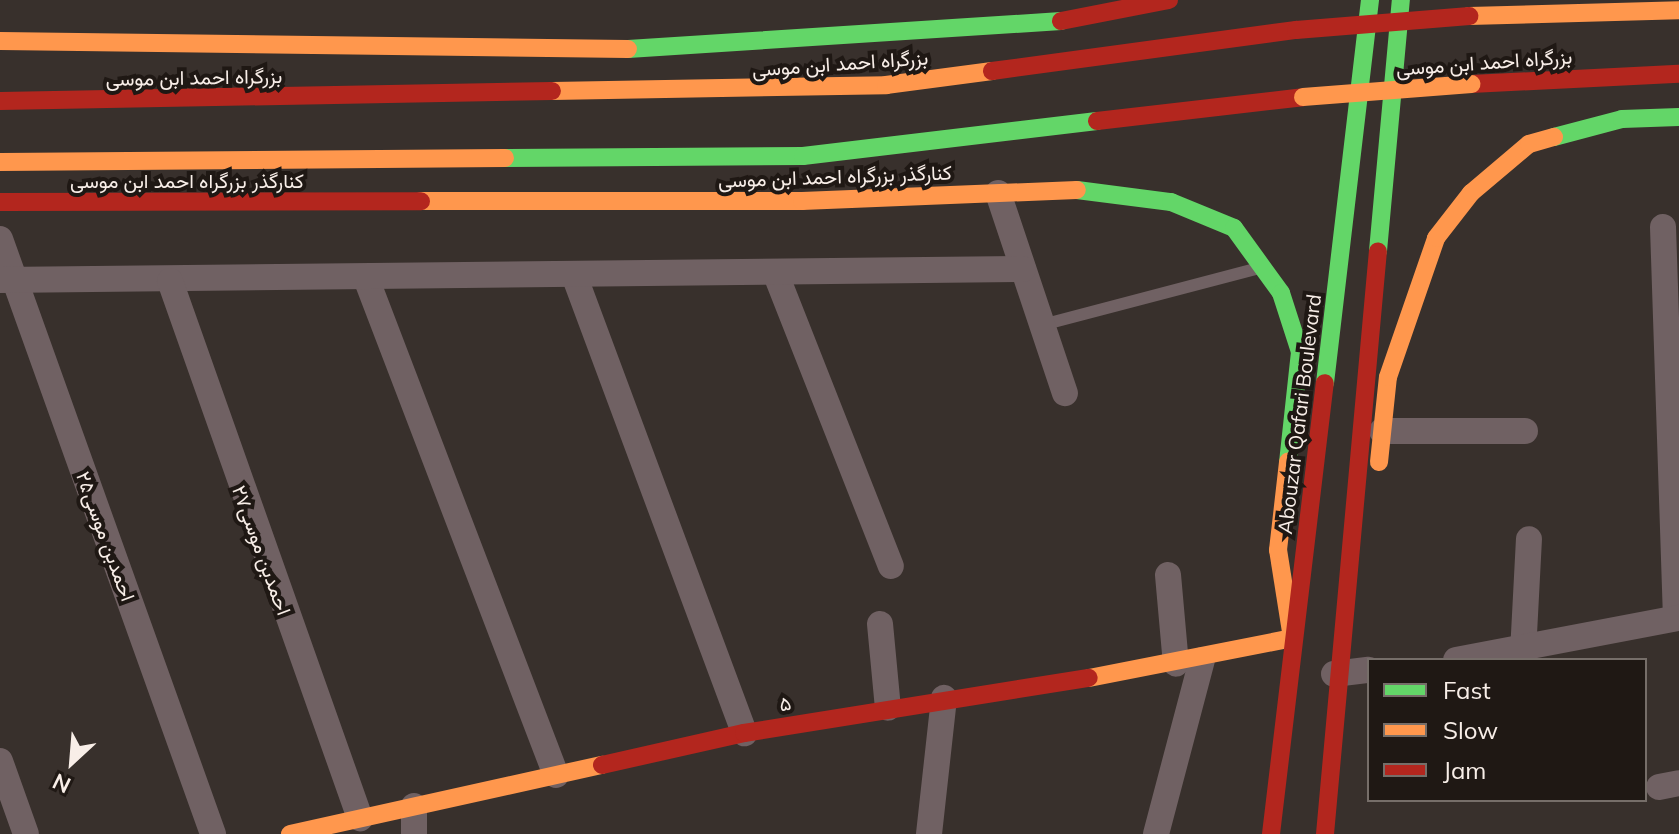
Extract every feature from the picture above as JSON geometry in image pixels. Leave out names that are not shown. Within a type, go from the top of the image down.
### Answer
[{"type":"main road","points":[[0,41],[665,49],[1026,28],[1169,0]]},
{"type":"main road","name":"Abouzar Qafari Boulevard","points":[[1271,834],[1370,0]]},
{"type":"main road","points":[[1325,834],[1334,674],[1401,0]]},
{"type":"main road","name":"بزرگراه احمد ابن موسی","points":[[0,101],[799,90],[1005,72],[1296,30],[1469,16],[1679,10]]},
{"type":"main road","points":[[535,96],[665,49]]},
{"type":"main road","name":"بزرگراه احمد ابن موسی","points":[[0,162],[503,161],[803,156],[1303,97],[1679,74]]},
{"type":"main road","points":[[1334,674],[1367,567],[1382,431],[1410,300],[1436,238],[1471,193],[1529,144],[1622,119],[1679,117]]},
{"type":"main road","points":[[503,161],[636,203]]},
{"type":"main road","name":"کنارگذر بزرگراه احمد ابن موسی","points":[[0,202],[636,203],[1096,189],[1171,202],[1234,228],[1281,293],[1300,352],[1278,550],[1292,638]]},
{"type":"main road","name":"۵","points":[[290,834],[744,733],[944,698],[1189,662],[1292,638]]},
{"type":"street","points":[[998,193],[1065,393]]},
{"type":"street","points":[[1475,658],[1523,653],[1678,618],[1663,227]]},
{"type":"street","name":"۲۵احمدبن موسی","points":[[0,239],[7,280],[213,834]]},
{"type":"street","points":[[7,280],[170,281],[1023,269]]},
{"type":"street","points":[[775,272],[891,566]]},
{"type":"street","points":[[574,275],[744,733]]},
{"type":"street","points":[[366,278],[556,775]]},
{"type":"street","name":"۲۷احمدبن موسی","points":[[170,281],[360,818]]},
{"type":"street","points":[[1382,431],[1525,431]]},
{"type":"street","points":[[1523,653],[1529,539]]},
{"type":"street","points":[[1156,834],[1189,662],[1168,575]]},
{"type":"street","points":[[880,624],[888,708]]},
{"type":"street","points":[[1334,674],[1367,670]]},
{"type":"street","points":[[929,834],[944,698]]},
{"type":"street","points":[[0,761],[26,834]]},
{"type":"street","points":[[414,806],[414,834]]},
{"type":"lane","points":[[1042,325],[1263,268]]},
{"type":"traffic: fast","points":[[1325,383],[1370,0]]},
{"type":"traffic: fast","points":[[1378,251],[1401,0]]},
{"type":"traffic: fast","points":[[628,49],[1061,21]]},
{"type":"traffic: fast","points":[[1554,137],[1622,119],[1679,117]]},
{"type":"traffic: fast","points":[[505,158],[803,156],[1097,121]]},
{"type":"traffic: fast","points":[[1077,190],[1171,202],[1234,228],[1281,293],[1300,352],[1288,462]]},
{"type":"traffic: slow","points":[[1469,16],[1679,10]]},
{"type":"traffic: slow","points":[[0,41],[628,49]]},
{"type":"traffic: slow","points":[[552,91],[886,85],[992,71]]},
{"type":"traffic: slow","points":[[1303,97],[1471,84]]},
{"type":"traffic: slow","points":[[1379,462],[1388,377],[1436,238],[1471,193],[1529,144],[1554,137]]},
{"type":"traffic: slow","points":[[0,162],[505,158]]},
{"type":"traffic: slow","points":[[421,201],[802,201],[1077,190]]},
{"type":"traffic: slow","points":[[1089,678],[1292,638],[1278,550],[1288,462]]},
{"type":"traffic: slow","points":[[290,834],[602,765]]},
{"type":"traffic: jam","points":[[1061,21],[1169,0]]},
{"type":"traffic: jam","points":[[1296,30],[1469,16]]},
{"type":"traffic: jam","points":[[992,71],[1296,30]]},
{"type":"traffic: jam","points":[[1471,84],[1679,74]]},
{"type":"traffic: jam","points":[[0,101],[552,91]]},
{"type":"traffic: jam","points":[[1097,121],[1303,97]]},
{"type":"traffic: jam","points":[[0,202],[421,201]]},
{"type":"traffic: jam","points":[[1325,834],[1378,251]]},
{"type":"traffic: jam","points":[[1271,834],[1325,383]]},
{"type":"traffic: jam","points":[[602,765],[744,733],[1089,678]]}]
